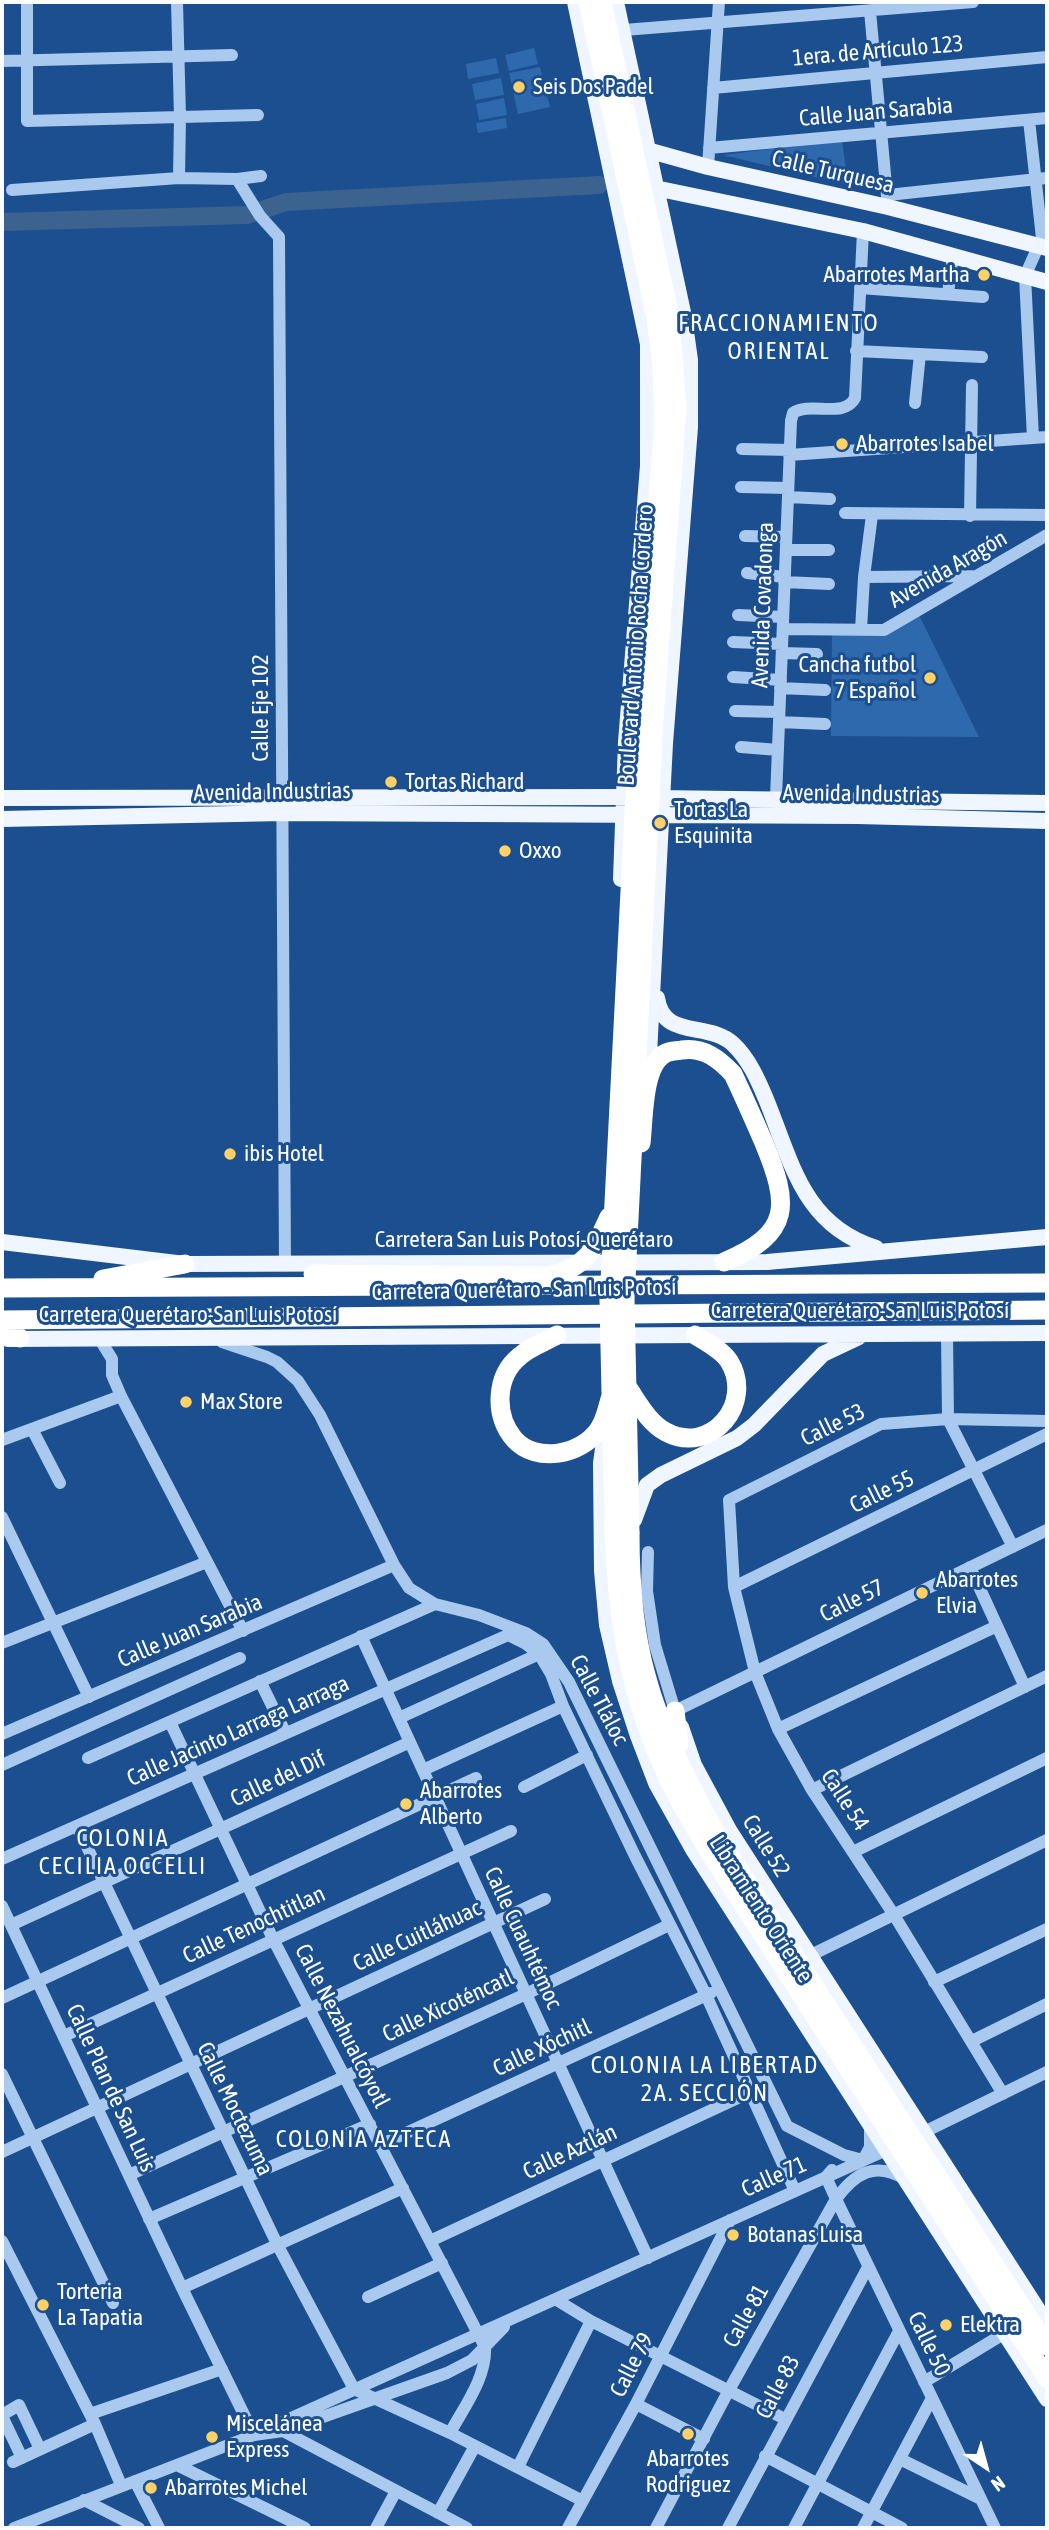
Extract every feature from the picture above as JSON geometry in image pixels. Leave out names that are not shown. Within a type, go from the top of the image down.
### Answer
[{"type":"highway","name":"Boulevard Antonio Rocha Cordero","points":[[588,2],[656,318],[660,343],[664,426],[639,716],[615,1203],[617,1300]]},
{"type":"highway","name":"Boulevard Antonio Rocha Cordero","points":[[602,2],[670,318],[678,427],[654,718],[631,1184],[617,1300]]},
{"type":"highway","points":[[631,1184],[638,1170],[648,1076],[655,1061],[667,1052],[688,1049],[706,1052],[721,1061],[733,1074],[746,1099],[778,1178],[782,1199],[779,1216],[768,1235],[747,1252],[724,1262]]},
{"type":"highway","points":[[122,1275],[548,1276],[563,1273],[588,1256],[615,1203]]},
{"type":"highway","points":[[56,1287],[185,1264]]},
{"type":"highway","name":"Carretera Querétaro - San Luis Potosí","points":[[2,1288],[1047,1283]]},
{"type":"highway","name":"Libramiento Oriente","points":[[617,1300],[622,1533],[646,1676],[675,1774],[711,1841],[1047,2378]]},
{"type":"highway","name":"Carretera Querétaro - San Luis Potosí","points":[[2,1320],[1047,1310]]},
{"type":"highway","points":[[557,1335],[519,1357],[505,1374],[499,1392],[501,1413],[515,1439],[524,1447],[542,1454],[562,1453],[578,1448],[599,1429],[620,1388],[653,1423],[667,1433],[681,1438],[714,1432],[727,1422],[735,1407],[737,1391],[729,1361],[695,1335]]},
{"type":"highway","points":[[675,1711],[675,1774],[711,1841]]},
{"type":"highway","name":"Libramiento Oriente","points":[[711,1841],[1047,2346]]},
{"type":"main road","name":"Boulevard Antonio Rocha Cordero","points":[[575,2],[648,344],[649,426],[640,591],[626,742],[613,1056],[621,1074]]},
{"type":"main road","name":"Boulevard Antonio Rocha Cordero","points":[[616,2],[688,338],[691,405],[665,743],[648,1076]]},
{"type":"main road","points":[[600,114],[612,128],[624,128],[630,126],[638,117],[639,104]]},
{"type":"main road","name":"Calle Turquesa","points":[[609,157],[647,150],[708,167],[888,201],[1044,243]]},
{"type":"main road","points":[[618,194],[655,188],[863,231],[1047,282]]},
{"type":"main road","points":[[626,236],[630,222],[641,215],[654,216],[664,228]]},
{"type":"main road","points":[[626,742],[633,760],[648,766],[661,758],[665,743]]},
{"type":"main road","points":[[593,797],[617,787],[625,770]]},
{"type":"main road","points":[[664,771],[674,787],[689,798]]},
{"type":"main road","name":"Avenida Industrias","points":[[2,798],[624,797],[1047,803]]},
{"type":"main road","points":[[1006,802],[1006,819]]},
{"type":"main road","name":"Avenida Industrias","points":[[2,819],[282,813],[697,815],[1047,821]]},
{"type":"main road","points":[[582,815],[598,818],[612,829],[620,842],[622,854]]},
{"type":"main road","points":[[661,853],[666,831],[671,825],[679,819],[697,815]]},
{"type":"main road","points":[[622,854],[629,840],[641,835],[652,839],[661,853]]},
{"type":"main road","points":[[654,975],[659,1011],[668,1022],[688,1029],[714,1032],[733,1044],[746,1059],[756,1075],[801,1185],[822,1217],[854,1240],[885,1250]]},
{"type":"main road","name":"Carretera San Luis Potosí-Querétaro","points":[[2,1242],[185,1264],[767,1262],[1047,1237]]},
{"type":"main road","name":"Carretera Querétaro-San Luis Potosí","points":[[8,1338],[1047,1333]]},
{"type":"main road","points":[[622,1533],[647,1485],[660,1475],[737,1438],[754,1425],[823,1354],[866,1334]]},
{"type":"main road","name":"Libramiento Oriente","points":[[620,1388],[601,1463],[602,1572],[607,1625],[620,1681],[656,1783],[711,1841],[869,2121],[1047,2399]]},
{"type":"main road","name":"Calle 52","points":[[675,1711],[694,1765],[711,1841],[809,1956],[923,2133]]},
{"type":"main road","points":[[869,2121],[884,2129],[895,2126],[903,2117],[902,2100]]},
{"type":"main road","points":[[923,2133],[1047,2323]]},
{"type":"main road","points":[[906,2179],[905,2164],[913,2154],[925,2150],[938,2156]]},
{"type":"street","points":[[27,2],[27,121],[258,115]]},
{"type":"street","points":[[177,2],[179,177]]},
{"type":"street","points":[[708,167],[719,2]]},
{"type":"street","points":[[624,30],[973,2]]},
{"type":"street","points":[[870,11],[888,201],[1041,178]]},
{"type":"street","points":[[2,61],[232,55]]},
{"type":"street","name":"1era. de Artículo 123","points":[[713,88],[1047,57]]},
{"type":"street","name":"Calle Juan Sarabia","points":[[709,148],[1047,118]]},
{"type":"street","points":[[1029,120],[1041,178],[1044,243],[1025,276],[1033,438]]},
{"type":"street","points":[[12,190],[179,177],[239,184],[261,176]]},
{"type":"street","name":"Calle Eje 102","points":[[239,184],[260,216],[279,237],[285,1264]]},
{"type":"street","points":[[863,231],[856,351],[982,358]]},
{"type":"street","points":[[948,293],[953,256]]},
{"type":"street","points":[[860,288],[983,297]]},
{"type":"street","name":"Avenida Covadonga","points":[[776,798],[793,413],[800,408],[844,408],[852,404],[855,398],[856,351]]},
{"type":"street","points":[[915,403],[920,355]]},
{"type":"street","points":[[970,516],[972,385]]},
{"type":"street","points":[[742,449],[790,453],[1047,437]]},
{"type":"street","points":[[741,487],[830,499]]},
{"type":"street","points":[[845,513],[1047,515]]},
{"type":"street","points":[[861,630],[872,515]]},
{"type":"street","name":"Avenida Aragón","points":[[738,614],[783,623],[884,630],[1047,535]]},
{"type":"street","points":[[745,536],[829,550]]},
{"type":"street","points":[[747,573],[829,584]]},
{"type":"street","points":[[864,577],[979,576]]},
{"type":"street","points":[[733,642],[817,654]]},
{"type":"street","points":[[733,677],[825,690]]},
{"type":"street","points":[[735,711],[825,724]]},
{"type":"street","points":[[740,747],[778,750]]},
{"type":"street","points":[[947,1334],[948,1419],[1013,1546]]},
{"type":"street","points":[[99,1338],[111,1359],[112,1375],[121,1396],[243,1631]]},
{"type":"street","name":"Calle Tláloc","points":[[204,1338],[257,1352],[277,1362],[298,1381],[320,1415],[388,1568],[409,1588],[435,1604],[479,1615],[526,1633],[569,1682],[787,2126],[836,2152],[863,2160]]},
{"type":"street","points":[[2,1440],[121,1396]]},
{"type":"street","name":"Calle 53","points":[[729,1500],[881,1424],[948,1419],[1047,1421]]},
{"type":"street","points":[[32,1429],[60,1483]]},
{"type":"street","name":"Calle 55","points":[[734,1587],[1047,1434]]},
{"type":"street","name":"Calle 54","points":[[729,1500],[734,1587],[755,1672],[778,1729],[812,1790],[894,1915],[1003,2094]]},
{"type":"street","points":[[2,1517],[89,1697]]},
{"type":"street","name":"Calle 57","points":[[675,1711],[1013,1546],[1046,1533]]},
{"type":"street","name":"Calle 52","points":[[648,1552],[647,1591],[655,1645],[675,1711]]},
{"type":"street","points":[[2,1643],[207,1562]]},
{"type":"street","points":[[970,1567],[1025,1687]]},
{"type":"street","points":[[388,1568],[418,1611]]},
{"type":"street","name":"Calle Juan Sarabia","points":[[2,1734],[388,1568]]},
{"type":"street","points":[[88,1758],[435,1604]]},
{"type":"street","points":[[778,1729],[997,1626]]},
{"type":"street","name":"Calle Tláloc","points":[[491,1641],[508,1635],[541,1649],[563,1706],[669,1925],[706,1995],[796,2190]]},
{"type":"street","name":"Calle Cuauhtémoc","points":[[361,1636],[648,2258]]},
{"type":"street","name":"Calle Jacinto Larraga Larraga","points":[[2,1859],[491,1641]]},
{"type":"street","points":[[399,1718],[541,1649]]},
{"type":"street","points":[[2,1765],[240,1658]]},
{"type":"street","points":[[812,1790],[1047,1676]]},
{"type":"street","points":[[260,1681],[285,1732]]},
{"type":"street","points":[[423,1770],[563,1706]]},
{"type":"street","name":"Calle Nezahualcóyotl","points":[[170,1722],[246,1885],[482,2341]]},
{"type":"street","name":"Calle del Dif","points":[[11,1925],[410,1742]]},
{"type":"street","points":[[524,1787],[587,1755]]},
{"type":"street","points":[[853,1852],[1047,1758]]},
{"type":"street","points":[[2,1998],[476,1778]]},
{"type":"street","points":[[606,1796],[621,1788]]},
{"type":"street","name":"Calle Moctezuma","points":[[76,1825],[277,2244],[354,2389]]},
{"type":"street","name":"Calle Tenochtitlan","points":[[64,2036],[511,1831]]},
{"type":"street","points":[[809,1956],[1047,1840]]},
{"type":"street","points":[[635,1856],[650,1848]]},
{"type":"street","name":"Calle Cuitláhuac","points":[[2,2152],[545,1899]]},
{"type":"street","name":"Calle Plan de San Luis","points":[[2,1906],[254,2435]]},
{"type":"street","name":"Calle Xicoténcatl","points":[[129,2175],[526,1994],[669,1925]]},
{"type":"street","points":[[934,1982],[1047,1929]]},
{"type":"street","name":"Calle Xóchitl","points":[[380,2145],[721,1989]]},
{"type":"street","points":[[972,2041],[1047,2004]]},
{"type":"street","name":"Calle 71","points":[[14,2528],[254,2435],[372,2399],[460,2368],[482,2341],[515,2317],[923,2133],[1047,2072]]},
{"type":"street","points":[[2,2074],[113,2303]]},
{"type":"street","name":"Calle Aztlán","points":[[430,2241],[767,2085]]},
{"type":"street","points":[[863,2160],[871,2141],[869,2121]]},
{"type":"street","points":[[149,2219],[370,2124]]},
{"type":"street","points":[[826,2177],[835,2165],[836,2152]]},
{"type":"street","name":"Calle 81","points":[[656,2528],[729,2390],[836,2199],[852,2180],[869,2171],[887,2170],[906,2179]]},
{"type":"street","name":"Calle 50","points":[[826,2177],[995,2528]]},
{"type":"street","points":[[182,2288],[403,2188]]},
{"type":"street","name":"Calle 79","points":[[568,2528],[636,2404],[730,2220]]},
{"type":"street","points":[[2,2242],[93,2419],[121,2485]]},
{"type":"street","points":[[368,2297],[442,2263]]},
{"type":"street","name":"Calle 83","points":[[728,2528],[868,2267]]},
{"type":"street","points":[[555,2299],[591,2321],[661,2354],[785,2419]]},
{"type":"street","points":[[518,2467],[591,2321]]},
{"type":"street","points":[[794,2528],[899,2331]]},
{"type":"street","points":[[924,2382],[1005,2333]]},
{"type":"street","points":[[450,2433],[480,2375],[486,2357],[482,2341]]},
{"type":"street","name":"Calle 71","points":[[277,2429],[354,2389],[482,2341]]},
{"type":"street","points":[[40,2449],[19,2406],[2,2415],[17,2460],[40,2449],[93,2419],[222,2369]]},
{"type":"street","points":[[354,2389],[450,2433],[583,2501]]},
{"type":"street","points":[[863,2528],[932,2398]]},
{"type":"street","points":[[636,2404],[704,2439]]},
{"type":"street","points":[[277,2429],[467,2528]]},
{"type":"street","points":[[438,2512],[475,2446]]},
{"type":"street","points":[[765,2456],[902,2528]]},
{"type":"street","points":[[900,2459],[979,2498]]},
{"type":"street","points":[[177,2465],[305,2528]]},
{"type":"street","points":[[135,2481],[159,2528]]},
{"type":"street","points":[[376,2528],[396,2491]]},
{"type":"street","points":[[84,2500],[139,2528]]},
{"type":"shaded area","points":[[534,48],[538,64],[509,71],[505,55]]},
{"type":"shaded area","points":[[496,58],[499,73],[468,79],[466,64]]},
{"type":"shaded area","points":[[540,67],[550,107],[518,114],[509,73]]},
{"type":"shaded area","points":[[501,78],[504,95],[475,100],[472,84]]},
{"type":"shaded area","points":[[504,98],[507,115],[479,120],[476,104]]},
{"type":"shaded area","points":[[506,118],[507,128],[478,133],[476,123]]},
{"type":"shaded area","points":[[842,140],[848,185],[723,155]]},
{"type":"shaded area","points":[[919,615],[979,737],[831,736],[832,633],[886,634]]},
{"type":"waterway","points":[[2,222],[247,215],[286,202],[599,185]]},
{"type":"place","name":"Seis Dos Padel","points":[[519,87]]},
{"type":"place","name":"Abarrotes Martha","points":[[984,275]]},
{"type":"place","name":"Abarrotes Isabel","points":[[842,444]]},
{"type":"place","name":"Cancha futbol 7 Español","points":[[930,678]]},
{"type":"place","name":"Tortas Richard","points":[[391,782]]},
{"type":"place","name":"Tortas La Esquinita","points":[[660,823]]},
{"type":"place","name":"Oxxo","points":[[505,851]]},
{"type":"place","name":"ibis Hotel","points":[[230,1154]]},
{"type":"place","name":"Max Store","points":[[186,1402]]},
{"type":"place","name":"Abarrotes Elvia","points":[[922,1593]]},
{"type":"place","name":"Abarrotes Alberto","points":[[406,1804]]},
{"type":"place","name":"Botanas Luisa","points":[[733,2235]]},
{"type":"place","name":"Torteria La Tapatia","points":[[43,2305]]},
{"type":"place","name":"Elektra","points":[[946,2325]]},
{"type":"place","name":"Abarrotes Rodriguez","points":[[688,2434]]},
{"type":"place","name":"Miscelánea Express","points":[[212,2437]]},
{"type":"place","name":"Abarrotes Michel","points":[[151,2488]]},
{"type":"district","name":"FRACCIONAMIENTO ORIENTAL","points":[[779,337]]},
{"type":"district","name":"COLONIA CECILIA OCCELLI","points":[[123,1852]]},
{"type":"district","name":"COLONIA LA LIBERTAD 2A. SECCIÓN","points":[[705,2079]]},
{"type":"district","name":"COLONIA AZTECA","points":[[364,2139]]}]
